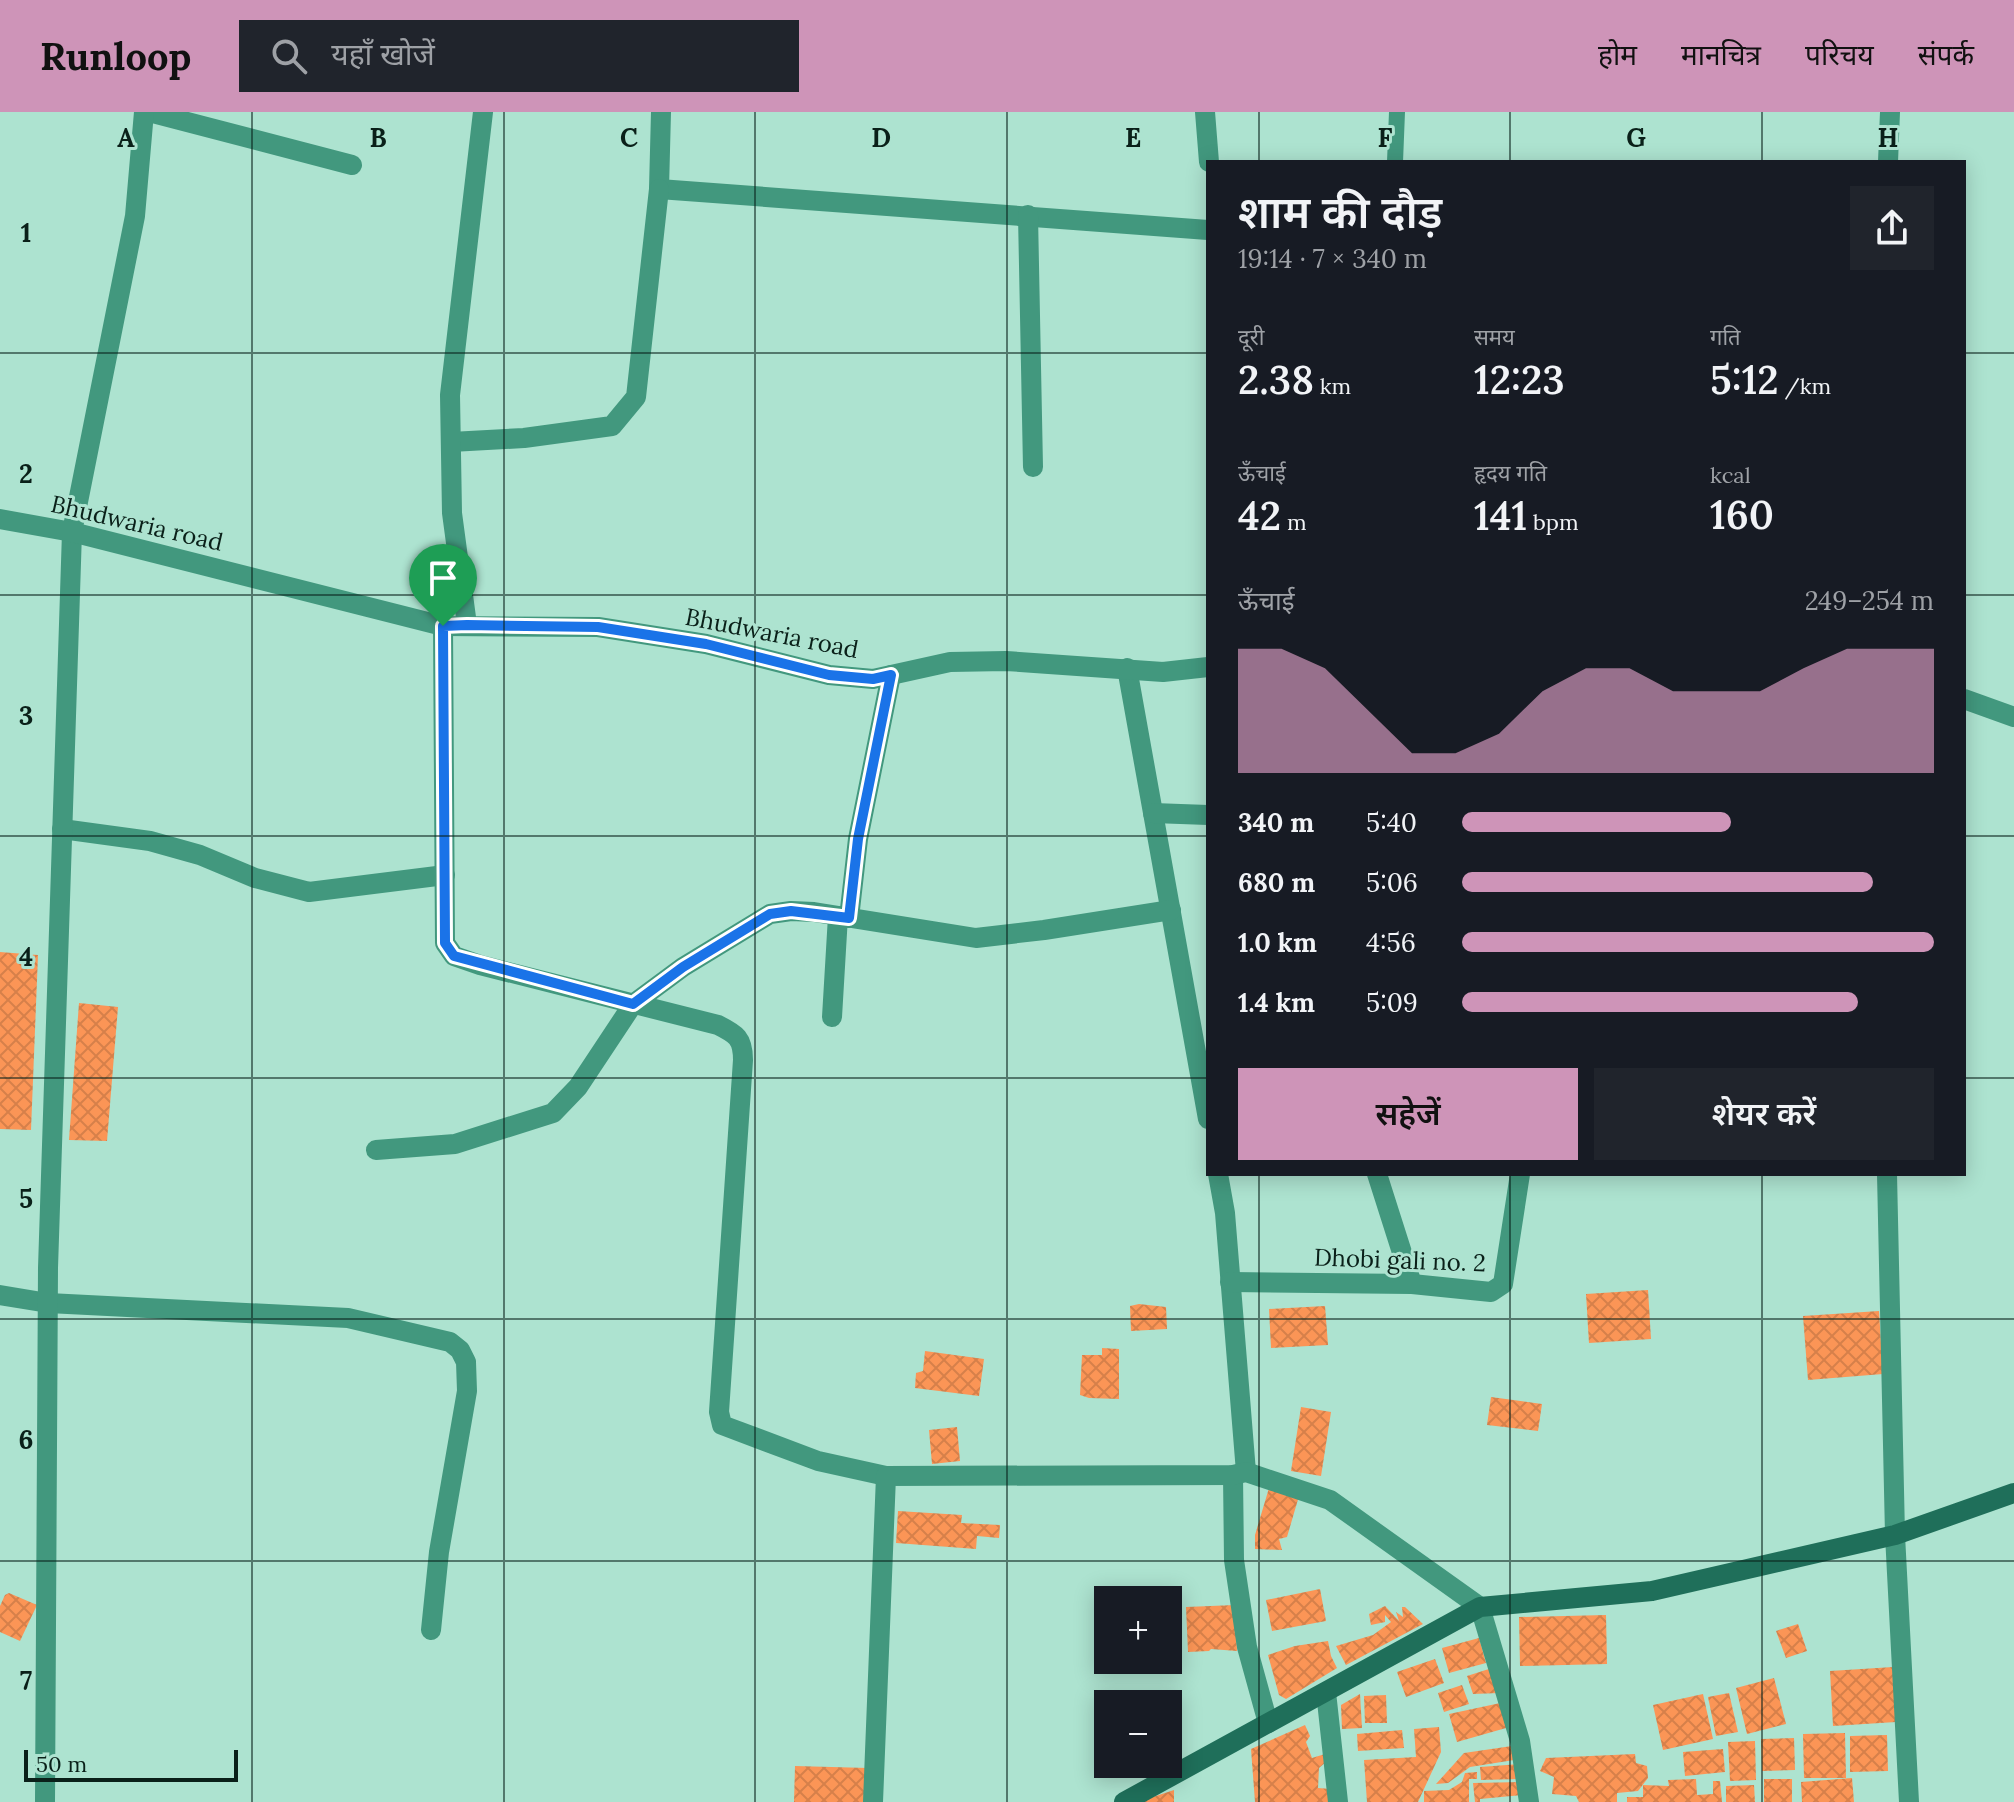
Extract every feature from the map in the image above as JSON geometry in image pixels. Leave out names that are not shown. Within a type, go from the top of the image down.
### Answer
[{"type":"main road","points":[[1124,1802],[1480,1607],[1652,1591],[1895,1535],[2014,1493]]},
{"type":"street","points":[[45,1802],[48,1303],[72,532],[135,216],[146,112],[352,165]]},
{"type":"street","points":[[467,625],[452,513],[450,395],[483,112]]},
{"type":"street","points":[[451,442],[524,438],[612,426],[636,397],[659,189],[661,112]]},
{"type":"street","points":[[1205,112],[1209,160]]},
{"type":"street","points":[[1888,160],[1890,112]]},
{"type":"street","points":[[659,189],[1206,230]]},
{"type":"street","points":[[1028,215],[1033,467]]},
{"type":"street","name":"Bhudwaria road","points":[[0,519],[72,532],[443,626],[598,627],[706,644],[829,675],[873,679],[950,662],[1006,661],[1163,672],[1206,667]]},
{"type":"street","points":[[443,626],[445,943],[454,956],[718,1025],[734,1033],[743,1046],[719,1412],[722,1425],[818,1461],[886,1476],[1239,1474],[1330,1500],[1480,1607],[1520,1741],[1529,1802]]},
{"type":"street","points":[[1127,668],[1206,1108]]},
{"type":"street","points":[[832,1017],[844,917],[891,675]]},
{"type":"street","points":[[1966,700],[2014,717]]},
{"type":"street","points":[[1153,813],[1206,815]]},
{"type":"street","points":[[62,829],[150,841],[200,855],[255,878],[309,892],[445,875]]},
{"type":"street","points":[[376,1150],[455,1144],[553,1113],[578,1087],[633,1004],[683,967],[770,914],[791,911],[844,917],[976,938],[1171,910]]},
{"type":"street","points":[[1218,1176],[1225,1213],[1230,1282],[1239,1474],[1236,1574],[1247,1647],[1268,1723]]},
{"type":"street","points":[[1378,1176],[1412,1284]]},
{"type":"street","name":"Dhobi gali no. 2","points":[[1230,1282],[1412,1284],[1491,1292],[1503,1284],[1520,1176]]},
{"type":"street","points":[[1887,1176],[1895,1535],[1909,1802]]},
{"type":"street","points":[[0,1295],[48,1303],[348,1318],[450,1342],[460,1350],[466,1362],[467,1391],[439,1552],[431,1630]]},
{"type":"street","points":[[873,1802],[886,1476]]},
{"type":"street","points":[[1326,1692],[1338,1802]]},
{"type":"lane","points":[[1395,160],[1397,112]]},
{"type":"building","points":[[0,952],[38,955],[31,1130],[0,1129]]},
{"type":"building","points":[[79,1003],[118,1007],[107,1141],[69,1140]]},
{"type":"building","points":[[1648,1290],[1651,1339],[1589,1343],[1586,1294]]},
{"type":"building","points":[[1130,1306],[1166,1307],[1167,1329],[1131,1331]]},
{"type":"building","points":[[1325,1306],[1328,1345],[1271,1348],[1269,1309]]},
{"type":"building","points":[[1879,1311],[1883,1374],[1808,1380],[1803,1316]]},
{"type":"building","points":[[1102,1348],[1119,1349],[1119,1399],[1080,1395],[1082,1355],[1102,1355]]},
{"type":"building","points":[[925,1351],[984,1359],[979,1396],[915,1388],[916,1373],[923,1371]]},
{"type":"building","points":[[1491,1397],[1542,1404],[1538,1431],[1487,1425]]},
{"type":"building","points":[[1301,1407],[1331,1412],[1321,1476],[1291,1471]]},
{"type":"building","points":[[957,1427],[960,1461],[932,1464],[929,1430]]},
{"type":"building","points":[[1269,1488],[1299,1496],[1287,1537],[1279,1539],[1282,1550],[1255,1549],[1255,1535]]},
{"type":"building","points":[[898,1511],[962,1515],[961,1523],[1000,1525],[999,1538],[977,1536],[976,1549],[896,1543]]},
{"type":"building","points":[[1320,1589],[1326,1621],[1272,1631],[1266,1600]]},
{"type":"building","points":[[9,1593],[37,1605],[20,1641],[0,1632],[0,1606]]},
{"type":"building","points":[[1235,1605],[1237,1651],[1211,1649],[1188,1652],[1186,1607]]},
{"type":"building","points":[[1385,1606],[1399,1621],[1396,1612],[1403,1617],[1402,1607],[1405,1607],[1423,1624],[1346,1665],[1336,1646],[1373,1635],[1391,1622],[1385,1615],[1385,1622],[1371,1625],[1369,1614]]},
{"type":"building","points":[[1606,1615],[1607,1664],[1520,1666],[1519,1617]]},
{"type":"building","points":[[1798,1624],[1807,1651],[1786,1658],[1776,1631]]},
{"type":"building","points":[[1479,1638],[1486,1663],[1449,1673],[1442,1648]]},
{"type":"building","points":[[1328,1641],[1337,1668],[1286,1699],[1279,1695],[1268,1655],[1295,1646]]},
{"type":"building","points":[[1435,1659],[1444,1683],[1406,1697],[1397,1672]]},
{"type":"building","points":[[1893,1667],[1896,1722],[1833,1726],[1830,1671]]},
{"type":"building","points":[[1492,1668],[1500,1693],[1473,1694],[1467,1676]]},
{"type":"building","points":[[1774,1678],[1786,1724],[1747,1734],[1736,1688]]},
{"type":"building","points":[[1462,1685],[1469,1704],[1444,1712],[1438,1693]]},
{"type":"building","points":[[1729,1693],[1738,1732],[1716,1736],[1708,1697]]},
{"type":"building","points":[[1360,1694],[1362,1728],[1342,1729],[1341,1705]]},
{"type":"building","points":[[1703,1694],[1713,1739],[1663,1750],[1653,1705]]},
{"type":"building","points":[[1386,1695],[1387,1723],[1365,1723],[1364,1696]]},
{"type":"building","points":[[1505,1702],[1513,1726],[1457,1742],[1449,1714]]},
{"type":"building","points":[[1305,1725],[1310,1736],[1306,1742],[1312,1758],[1325,1754],[1327,1761],[1319,1768],[1318,1788],[1331,1789],[1330,1802],[1255,1802],[1251,1749]]},
{"type":"building","points":[[1439,1727],[1441,1752],[1418,1802],[1367,1802],[1364,1760],[1416,1757],[1414,1729]]},
{"type":"building","points":[[1402,1730],[1404,1748],[1358,1751],[1357,1734]]},
{"type":"building","points":[[1845,1733],[1846,1778],[1804,1778],[1803,1734]]},
{"type":"building","points":[[1887,1735],[1888,1771],[1850,1772],[1850,1736]]},
{"type":"building","points":[[1794,1738],[1795,1770],[1762,1771],[1761,1739]]},
{"type":"building","points":[[1755,1741],[1756,1780],[1730,1781],[1728,1742]]},
{"type":"building","points":[[1512,1746],[1514,1760],[1470,1767],[1448,1783],[1436,1784],[1464,1753]]},
{"type":"building","points":[[1723,1749],[1725,1772],[1685,1776],[1683,1752]]},
{"type":"building","points":[[1635,1754],[1636,1763],[1647,1766],[1648,1778],[1638,1791],[1617,1793],[1617,1802],[1579,1802],[1576,1796],[1552,1794],[1554,1777],[1540,1771],[1546,1758]]},
{"type":"building","points":[[1520,1764],[1519,1779],[1481,1780],[1480,1767]]},
{"type":"building","points":[[795,1766],[868,1768],[867,1802],[794,1802]]},
{"type":"building","points":[[1477,1772],[1477,1779],[1469,1779],[1469,1802],[1424,1802],[1424,1791],[1449,1790],[1462,1782],[1465,1773]]},
{"type":"building","points":[[1852,1778],[1854,1802],[1802,1802],[1801,1782]]},
{"type":"building","points":[[1696,1779],[1697,1795],[1713,1794],[1713,1781],[1720,1781],[1722,1802],[1627,1802],[1627,1797],[1643,1797],[1643,1785],[1669,1786],[1668,1780]]},
{"type":"building","points":[[1764,1779],[1792,1779],[1792,1802],[1764,1802]]},
{"type":"building","points":[[1522,1782],[1522,1795],[1475,1802],[1473,1783]]},
{"type":"building","points":[[1754,1785],[1755,1802],[1726,1802],[1726,1786]]},
{"type":"building","points":[[1174,1790],[1174,1802],[1141,1802],[1141,1801]]},
{"type":"route","points":[[443,626],[598,627],[706,644],[829,675],[873,679],[891,675],[858,839],[849,918],[814,912],[770,914],[683,967],[633,1004],[454,956],[445,943],[443,626]]}]
